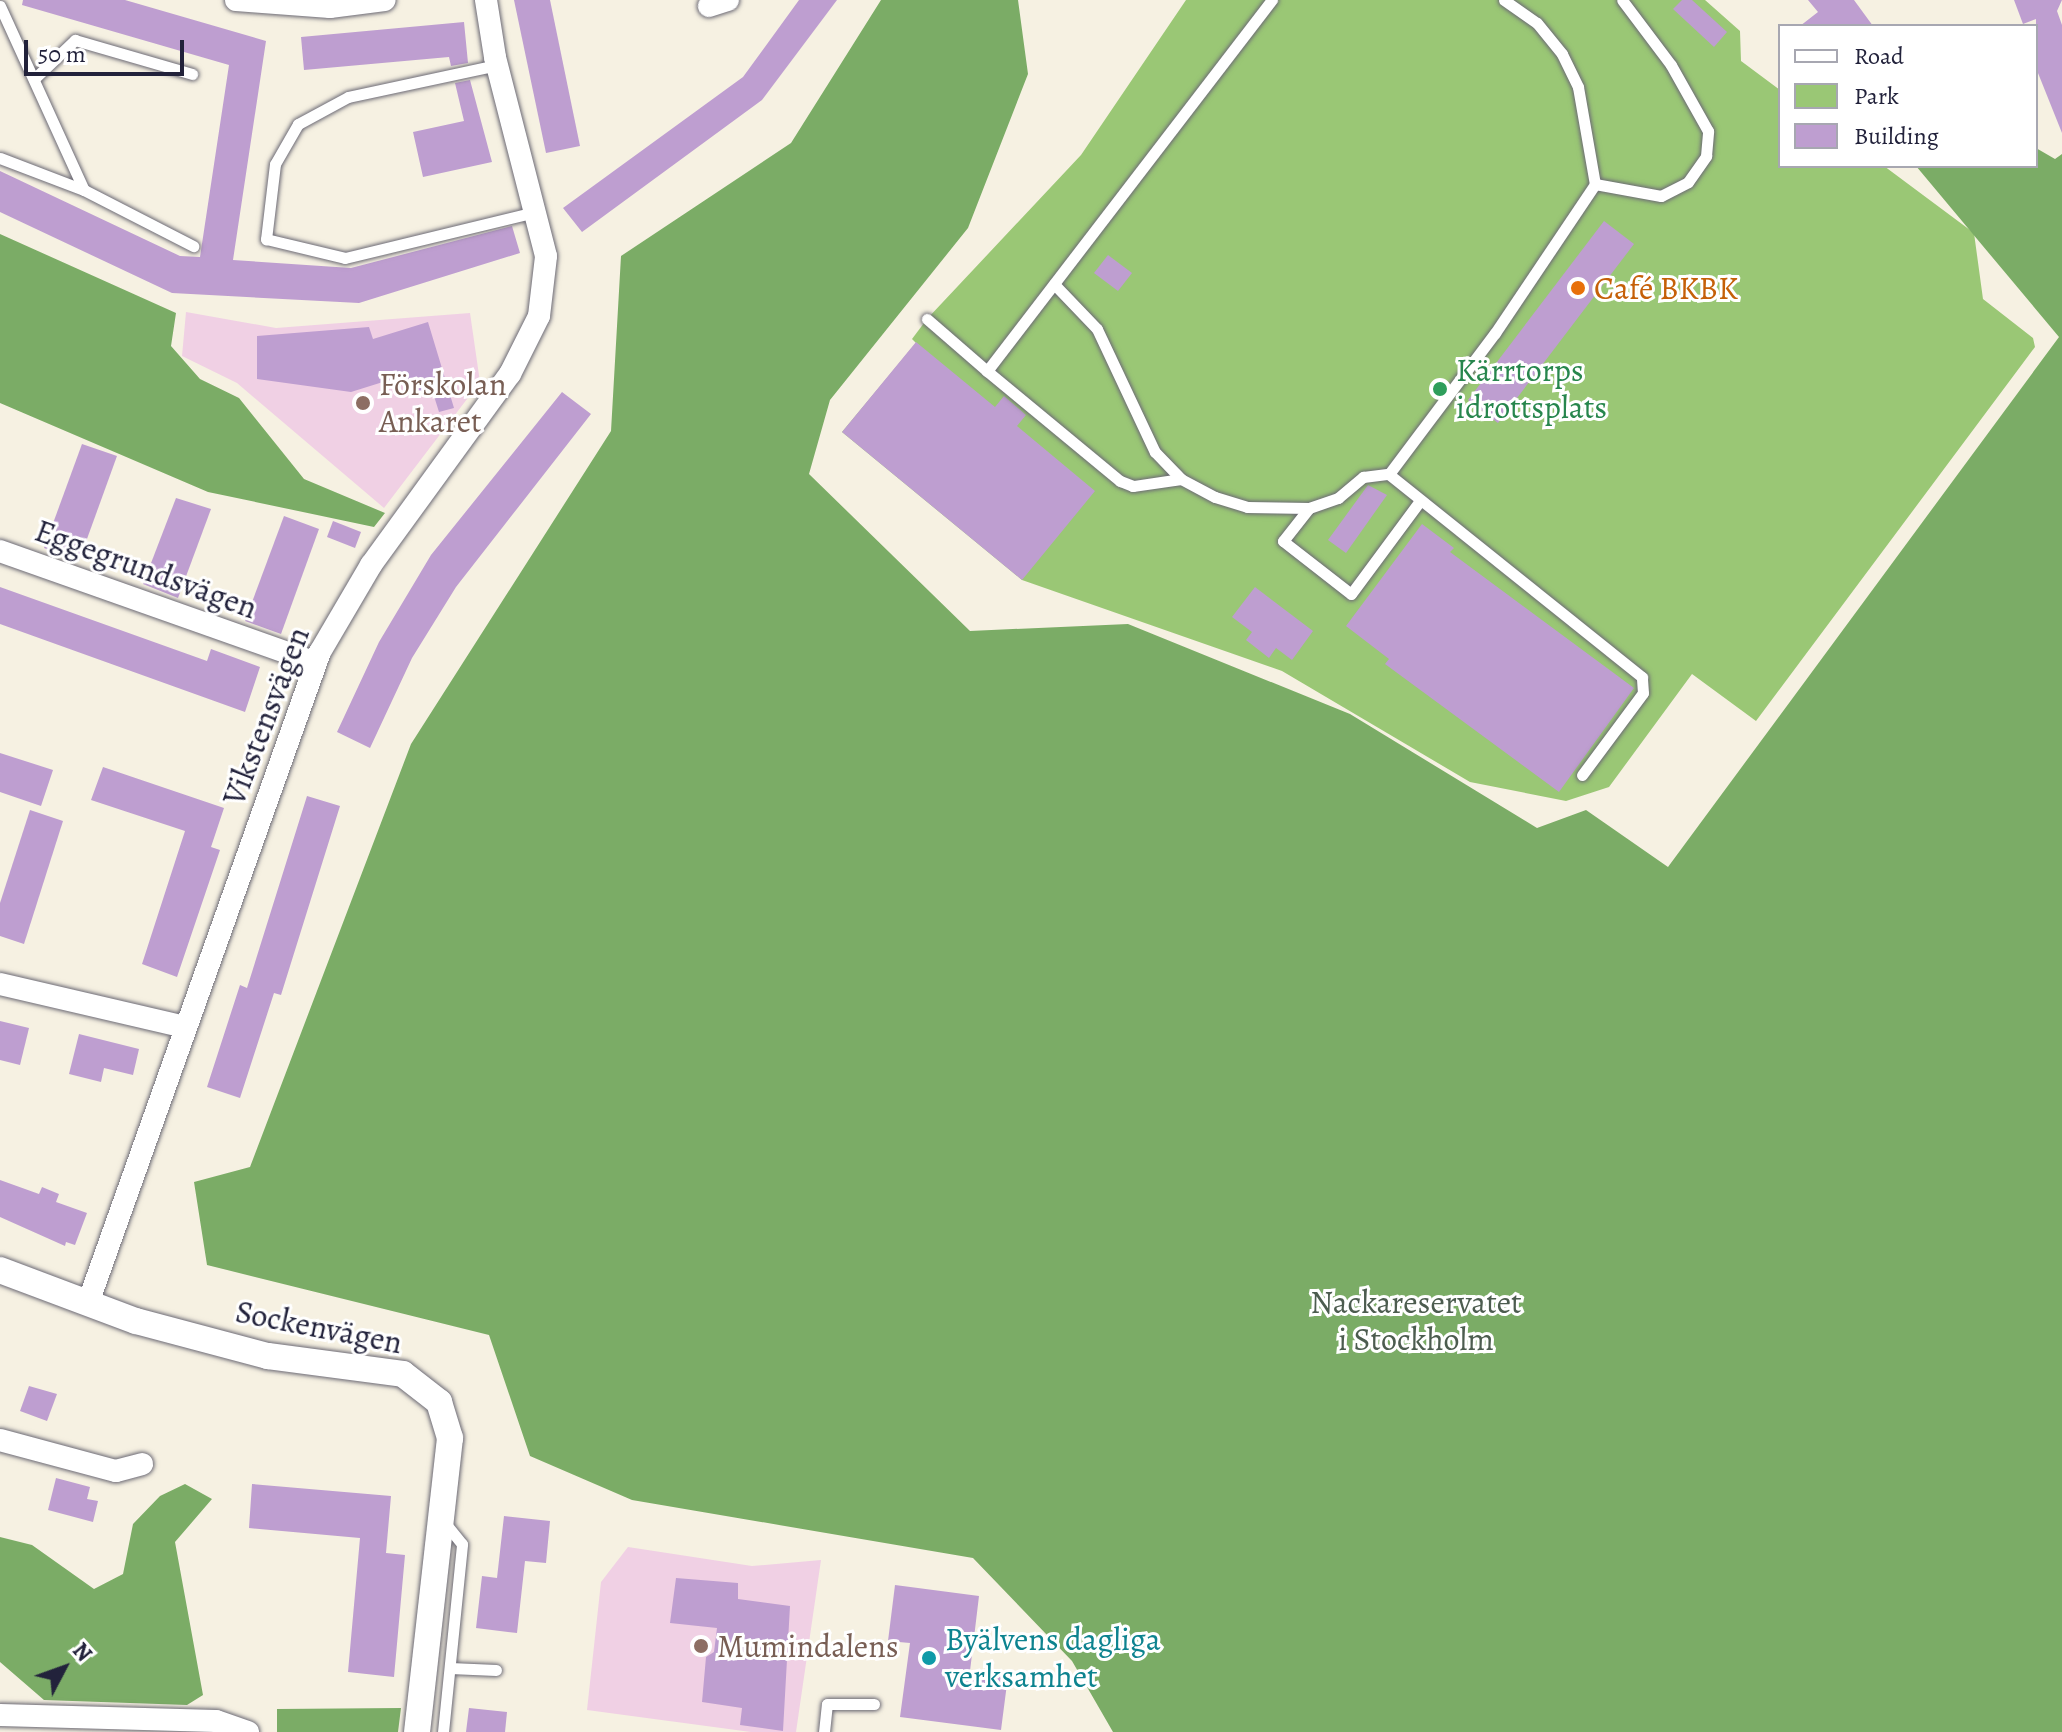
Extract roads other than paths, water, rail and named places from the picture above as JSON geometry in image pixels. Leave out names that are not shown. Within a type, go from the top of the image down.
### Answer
[{"type":"street","points":[[236,0],[330,7],[385,0]]},
{"type":"street","name":"Vikstensvägen","points":[[88,1303],[316,663],[371,565],[510,374],[539,316],[546,256],[497,65],[486,0]]},
{"type":"street","name":"Eggegrundsvägen","points":[[0,551],[316,663]]},
{"type":"street","points":[[0,984],[185,1027]]},
{"type":"street","name":"Sockenvägen","points":[[0,1270],[88,1303],[268,1356],[403,1374],[439,1402],[450,1438],[417,1732]]},
{"type":"street","points":[[0,1440],[116,1471],[142,1464]]},
{"type":"street","points":[[0,1715],[216,1721],[248,1732]]},
{"type":"lane","points":[[987,371],[1272,0]]},
{"type":"lane","points":[[1054,284],[1097,329],[1134,416],[1155,452],[1181,479],[1247,507],[1309,508],[1338,498],[1363,477],[1389,474],[1495,333],[1595,184],[1578,87],[1562,54],[1537,23],[1504,0]]},
{"type":"lane","points":[[1595,184],[1661,196],[1688,182],[1706,156],[1708,131],[1698,110],[1622,0]]},
{"type":"lane","points":[[0,6],[36,77],[84,190]]},
{"type":"lane","points":[[36,77],[75,40],[192,74]]},
{"type":"lane","points":[[497,65],[348,97],[298,124],[275,164],[266,239],[345,258],[535,212]]},
{"type":"lane","points":[[0,158],[84,190],[193,246]]},
{"type":"lane","points":[[927,319],[1120,481],[1133,486],[1181,479]]},
{"type":"lane","points":[[1389,474],[1419,502],[1631,663],[1642,677],[1643,693],[1582,775]]},
{"type":"lane","points":[[1309,508],[1283,541],[1351,594],[1419,502]]},
{"type":"lane","points":[[443,1521],[462,1544],[443,1732]]},
{"type":"lane","points":[[450,1668],[496,1670]]},
{"type":"lane","points":[[824,1732],[827,1704],[874,1704]]},
{"type":"place","name":"Café BKBK","points":[[1578,288]]},
{"type":"place","name":"Kärrtorps idrottsplats","points":[[1440,389]]},
{"type":"place","name":"Förskolan Ankaret","points":[[363,403]]},
{"type":"place","name":"Mumindalens","points":[[701,1646]]},
{"type":"place","name":"Byälvens dagliga verksamhet","points":[[929,1658]]},
{"type":"park label","name":"Nackareservatet i Stockholm","points":[[1416,1322]]}]
